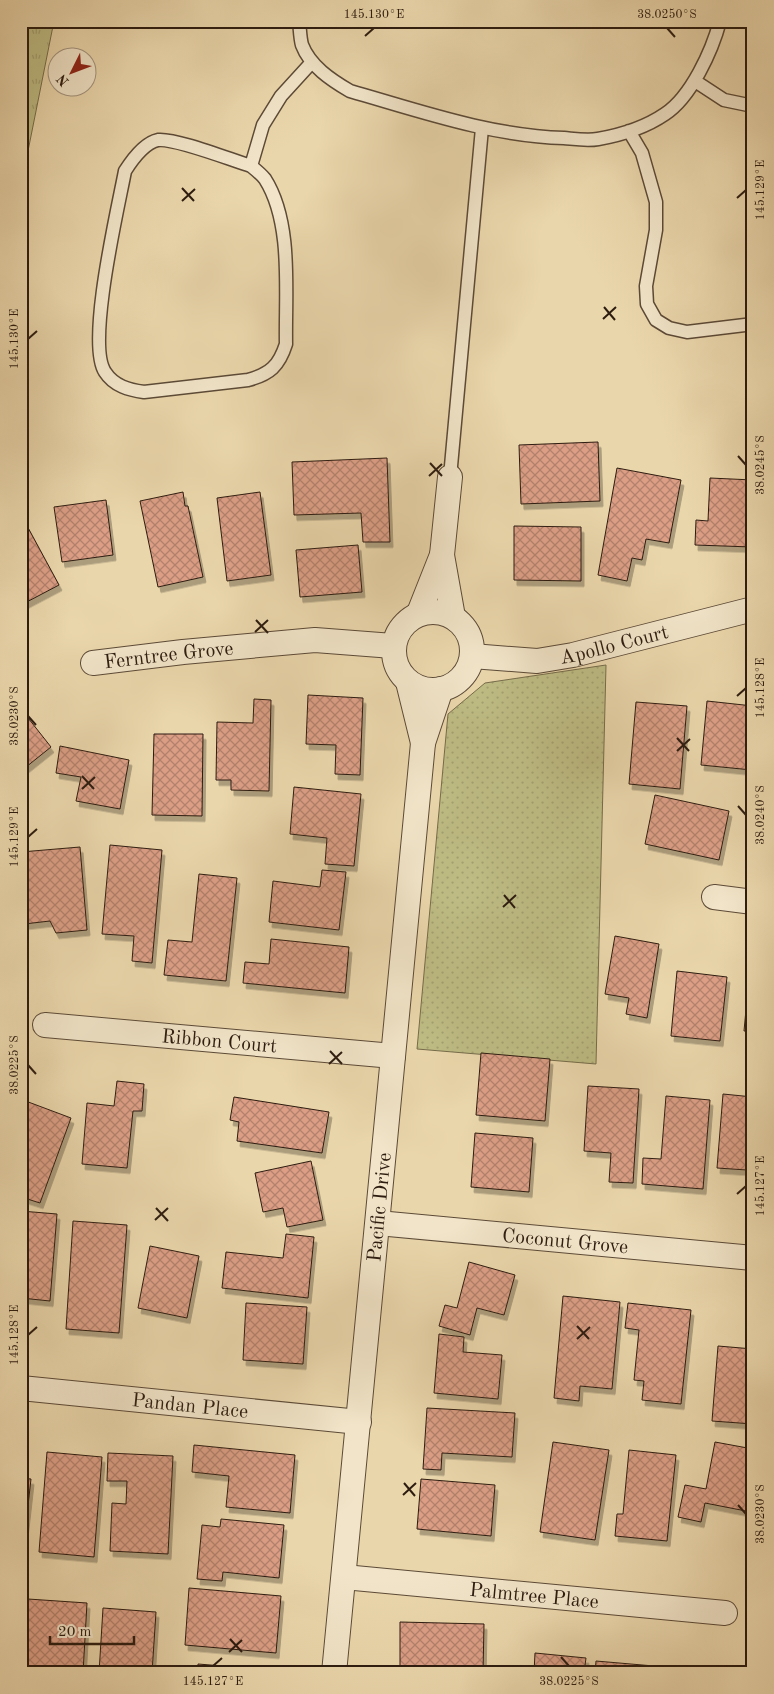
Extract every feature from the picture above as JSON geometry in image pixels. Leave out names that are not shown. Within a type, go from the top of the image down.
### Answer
[{"type":"street","points":[[419,613],[442,555],[450,477]]},
{"type":"street","points":[[442,555],[453,617]]},
{"type":"street","name":"Apollo Court","points":[[472,656],[537,661],[573,655],[753,609]]},
{"type":"street","points":[[442,612],[462,624],[468,634],[472,645],[472,656],[462,678],[452,685],[430,690],[418,688],[408,682],[396,666],[393,656],[396,636],[402,626],[419,613],[442,612]]},
{"type":"street","name":"Ferntree Grove","points":[[93,663],[183,652],[315,640],[393,646]]},
{"type":"street","name":"Pacific Drive","points":[[408,682],[423,743]]},
{"type":"street","name":"Pacific Drive","points":[[334,1673],[423,743],[441,689]]},
{"type":"street","points":[[714,897],[753,902]]},
{"type":"street","name":"Ribbon Court","points":[[45,1026],[393,1056]]},
{"type":"street","name":"Coconut Grove","points":[[378,1223],[753,1258]]},
{"type":"street","name":"Pandan Place","points":[[21,1388],[359,1422]]},
{"type":"street","name":"Palmtree Place","points":[[344,1577],[725,1612]]},
{"type":"lane","points":[[299,21],[302,45],[312,62],[332,81],[350,91],[482,128],[548,138],[597,140],[629,131],[666,114],[695,81],[718,32],[720,21]]},
{"type":"lane","points":[[251,166],[263,125],[281,96],[312,62]]},
{"type":"lane","points":[[695,81],[724,100],[753,106]]},
{"type":"lane","points":[[450,477],[482,128]]},
{"type":"lane","points":[[629,131],[642,153],[656,202],[656,230],[646,286],[647,304],[656,320],[669,328],[687,332],[753,324]]},
{"type":"lane","points":[[157,140],[174,141],[251,166],[264,178],[276,200],[283,223],[286,344],[282,358],[274,368],[262,376],[248,380],[144,392],[128,390],[114,382],[104,371],[98,355],[99,328],[104,283],[125,171],[134,157],[157,140]]},
{"type":"green space","points":[[21,21],[54,21],[48,48],[21,186]]},
{"type":"green space","points":[[606,665],[596,1064],[417,1049],[448,714],[485,683]]},
{"type":"building","points":[[598,442],[600,501],[521,504],[519,445]]},
{"type":"building","points":[[387,458],[390,542],[363,542],[361,513],[294,515],[292,462]]},
{"type":"building","points":[[617,468],[681,480],[669,543],[646,539],[642,560],[632,558],[627,581],[598,575]]},
{"type":"building","points":[[710,478],[753,480],[752,547],[695,545],[696,520],[708,521]]},
{"type":"building","points":[[183,492],[185,506],[188,506],[203,577],[158,587],[140,501]]},
{"type":"building","points":[[260,492],[271,575],[227,581],[217,498]]},
{"type":"building","points":[[106,500],[113,555],[62,562],[54,507]]},
{"type":"building","points":[[26,524],[59,585],[21,605],[21,527]]},
{"type":"building","points":[[514,526],[581,527],[581,581],[514,580]]},
{"type":"building","points":[[358,545],[362,592],[300,597],[296,550]]},
{"type":"building","points":[[308,695],[363,698],[360,775],[335,774],[336,745],[306,744]]},
{"type":"building","points":[[254,699],[271,700],[269,791],[231,790],[231,780],[216,780],[217,722],[253,723]]},
{"type":"building","points":[[707,701],[753,706],[752,770],[701,765]]},
{"type":"building","points":[[636,702],[687,706],[680,789],[629,784]]},
{"type":"building","points":[[21,709],[51,747],[21,771]]},
{"type":"building","points":[[154,734],[203,734],[202,816],[152,815]]},
{"type":"building","points":[[60,746],[129,760],[120,809],[76,801],[81,777],[56,773]]},
{"type":"building","points":[[294,787],[361,794],[354,866],[325,864],[327,838],[290,834]]},
{"type":"building","points":[[655,795],[729,811],[719,860],[645,844]]},
{"type":"building","points":[[110,845],[162,850],[152,963],[132,961],[134,936],[102,934]]},
{"type":"building","points":[[80,847],[87,930],[56,933],[50,921],[24,924],[21,894],[21,852]]},
{"type":"building","points":[[322,870],[346,872],[339,930],[269,922],[273,881],[320,887]]},
{"type":"building","points":[[199,874],[237,878],[226,981],[164,975],[168,940],[192,942]]},
{"type":"building","points":[[615,936],[659,944],[647,1018],[626,1014],[629,998],[605,994]]},
{"type":"building","points":[[271,939],[349,947],[345,993],[243,983],[245,962],[269,964]]},
{"type":"building","points":[[677,971],[727,977],[720,1041],[671,1036]]},
{"type":"building","points":[[749,978],[753,979],[753,1031],[744,1031]]},
{"type":"building","points":[[481,1053],[550,1059],[545,1121],[476,1115]]},
{"type":"building","points":[[117,1081],[144,1084],[142,1111],[133,1111],[127,1168],[82,1164],[87,1103],[114,1106]]},
{"type":"building","points":[[588,1086],[639,1089],[633,1183],[609,1182],[611,1153],[584,1151]]},
{"type":"building","points":[[723,1094],[753,1097],[753,1146],[748,1146],[747,1170],[717,1168]]},
{"type":"building","points":[[666,1096],[710,1100],[703,1189],[642,1184],[643,1158],[661,1159]]},
{"type":"building","points":[[234,1097],[329,1112],[322,1153],[237,1141],[239,1122],[230,1120]]},
{"type":"building","points":[[23,1100],[71,1118],[40,1203],[21,1197],[21,1106]]},
{"type":"building","points":[[475,1133],[533,1138],[529,1192],[471,1187]]},
{"type":"building","points":[[311,1161],[323,1220],[287,1227],[283,1208],[263,1212],[255,1173]]},
{"type":"building","points":[[21,1211],[57,1214],[50,1301],[21,1298]]},
{"type":"building","points":[[73,1221],[127,1225],[119,1333],[66,1329]]},
{"type":"building","points":[[286,1234],[314,1237],[308,1298],[222,1288],[226,1252],[283,1258]]},
{"type":"building","points":[[150,1246],[199,1256],[187,1318],[138,1308]]},
{"type":"building","points":[[469,1262],[515,1275],[504,1315],[477,1308],[470,1335],[439,1326],[445,1305],[457,1308]]},
{"type":"building","points":[[563,1296],[620,1302],[612,1389],[580,1386],[579,1401],[554,1398]]},
{"type":"building","points":[[246,1303],[307,1307],[303,1364],[243,1360]]},
{"type":"building","points":[[628,1303],[691,1310],[681,1404],[642,1400],[644,1381],[634,1380],[639,1330],[625,1328]]},
{"type":"building","points":[[439,1334],[464,1337],[463,1352],[502,1355],[498,1399],[434,1393]]},
{"type":"building","points":[[718,1346],[753,1349],[753,1424],[712,1421]]},
{"type":"building","points":[[427,1408],[515,1413],[512,1457],[442,1453],[441,1470],[423,1469]]},
{"type":"building","points":[[553,1442],[609,1450],[595,1540],[540,1532]]},
{"type":"building","points":[[715,1442],[753,1449],[753,1502],[751,1512],[705,1503],[701,1522],[678,1517],[685,1485],[706,1489]]},
{"type":"building","points":[[194,1445],[295,1455],[290,1513],[226,1507],[229,1476],[192,1472]]},
{"type":"building","points":[[629,1450],[676,1455],[667,1541],[615,1536],[617,1514],[623,1514]]},
{"type":"building","points":[[47,1452],[102,1457],[94,1557],[39,1552]]},
{"type":"building","points":[[108,1453],[173,1456],[168,1554],[110,1551],[112,1503],[126,1504],[127,1481],[107,1481]]},
{"type":"building","points":[[21,1478],[31,1479],[24,1541],[21,1540]]},
{"type":"building","points":[[421,1479],[495,1485],[491,1536],[417,1529]]},
{"type":"building","points":[[221,1519],[284,1525],[279,1578],[223,1572],[222,1581],[197,1579],[202,1525],[220,1527]]},
{"type":"building","points":[[189,1588],[281,1596],[276,1653],[185,1645]]},
{"type":"building","points":[[28,1599],[87,1603],[83,1673],[24,1673]]},
{"type":"building","points":[[103,1608],[156,1612],[152,1673],[99,1673]]},
{"type":"building","points":[[400,1622],[484,1624],[483,1673],[400,1673]]},
{"type":"building","points":[[535,1653],[586,1658],[584,1673],[534,1673]]},
{"type":"building","points":[[596,1661],[654,1666],[653,1673],[595,1673]]},
{"type":"building","points":[[198,1664],[272,1670],[272,1673],[198,1673]]}]
